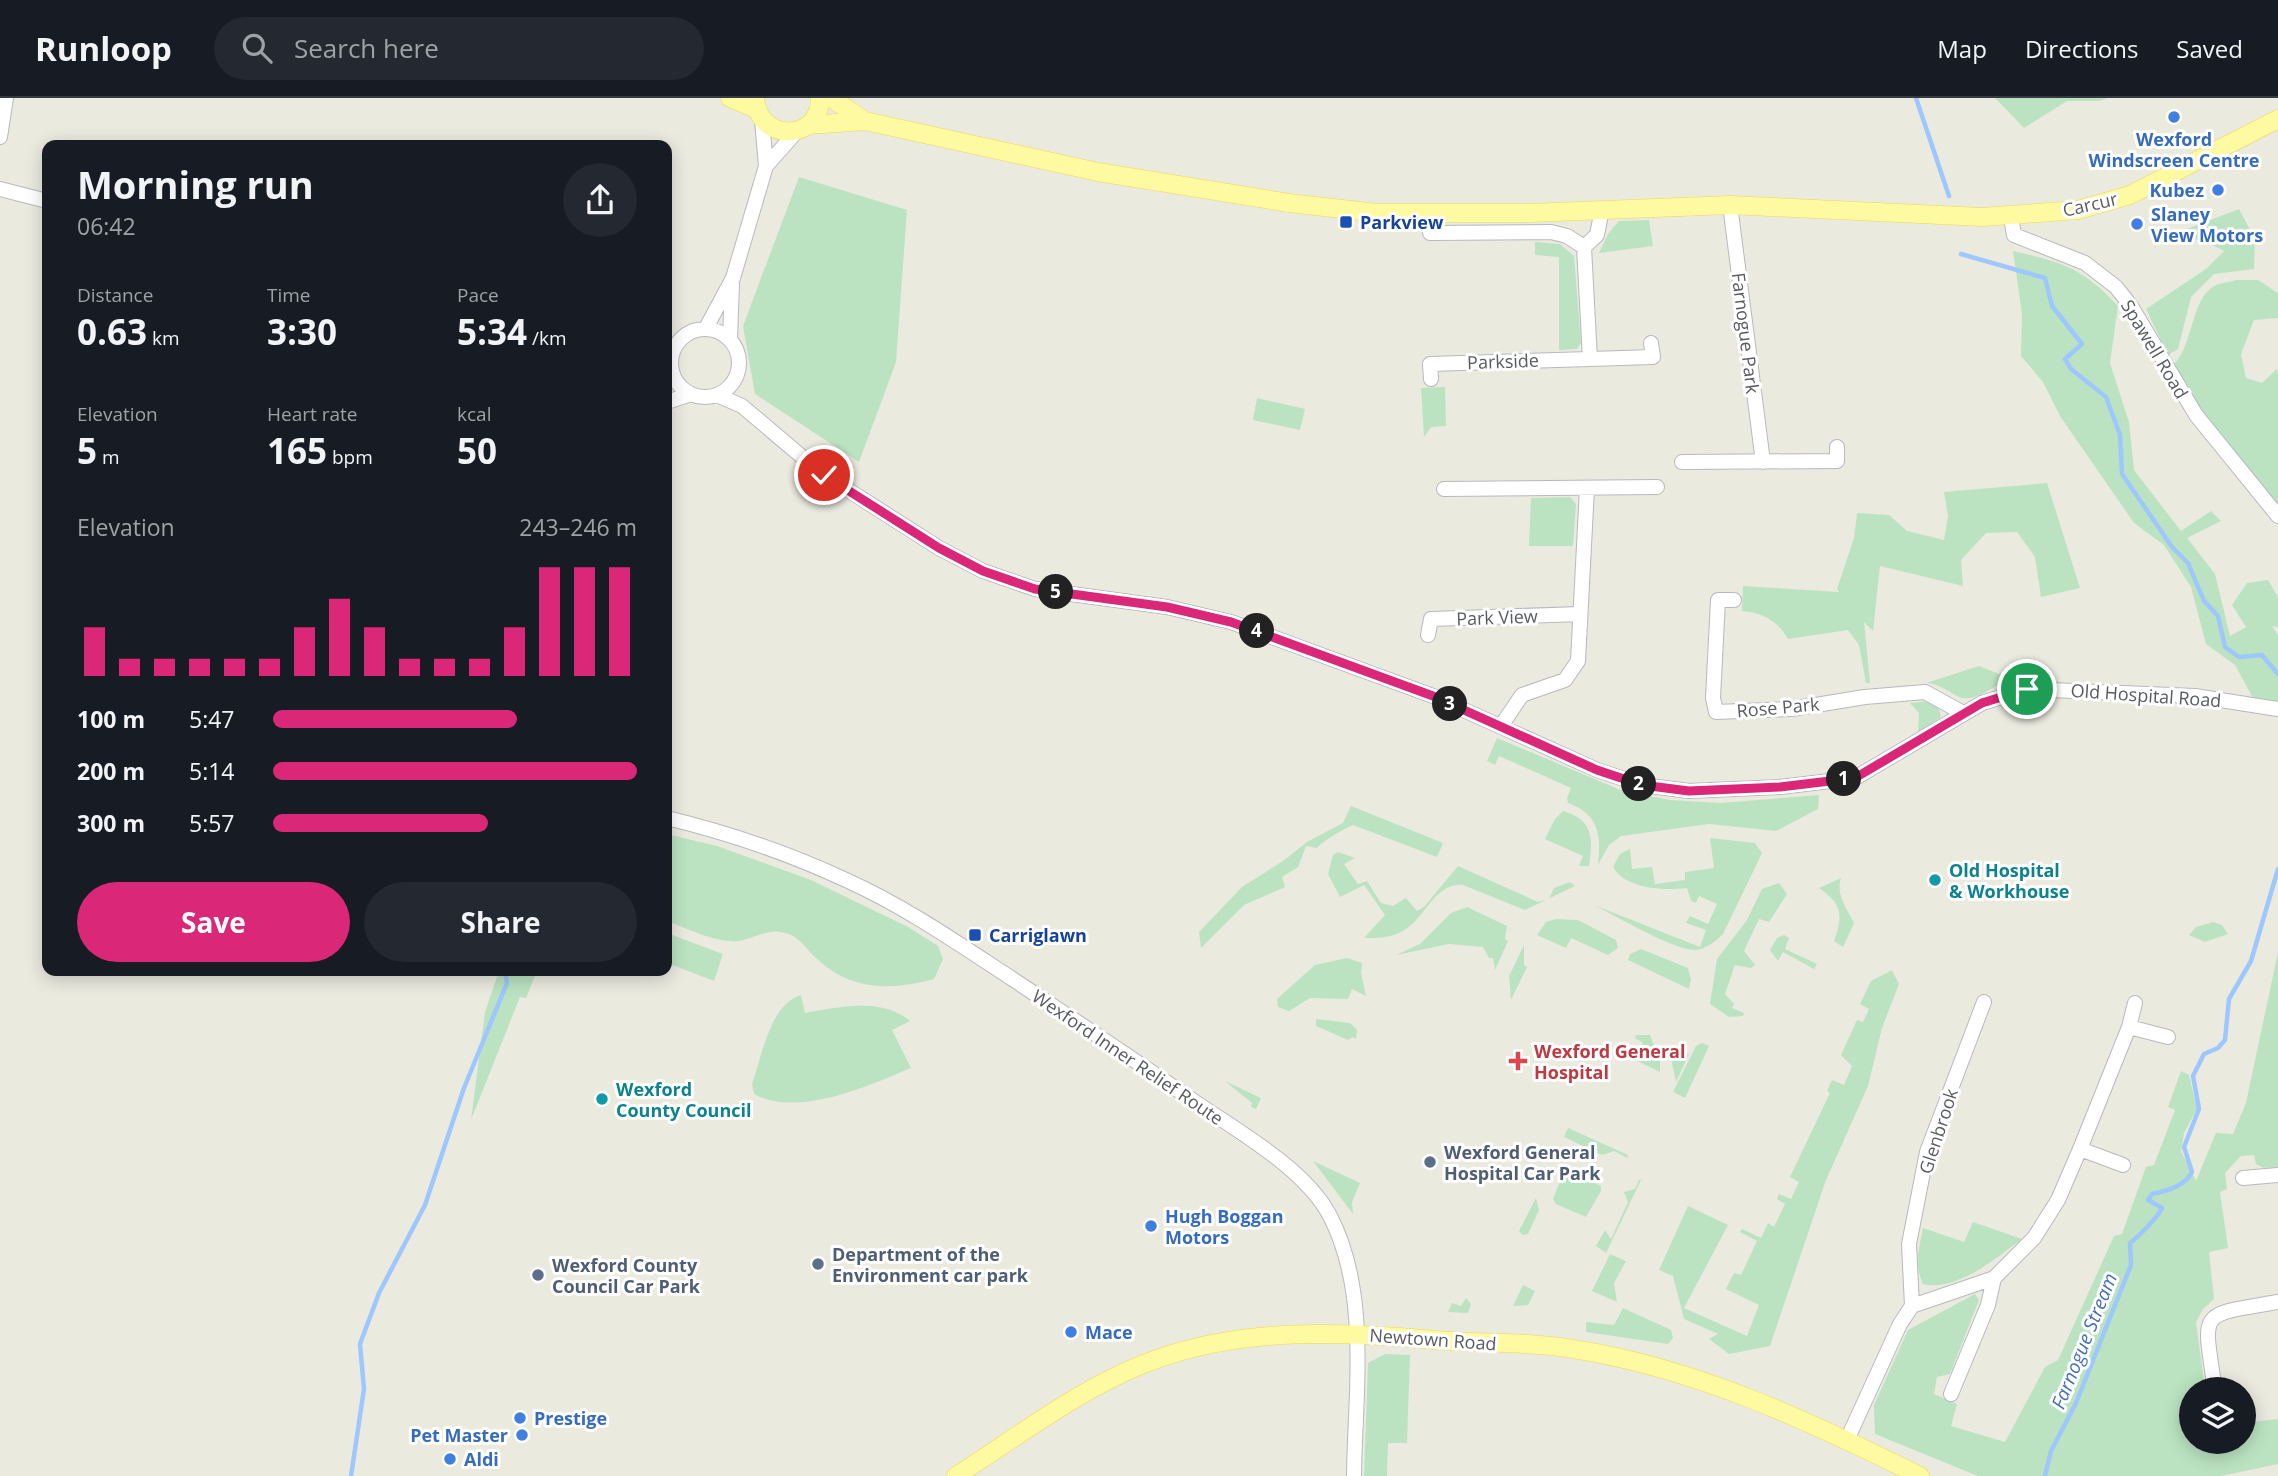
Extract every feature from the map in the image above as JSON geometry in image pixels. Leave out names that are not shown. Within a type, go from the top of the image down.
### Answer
[{"type":"main road","points":[[730,98],[757,109],[772,128],[802,128],[866,121]]},
{"type":"main road","points":[[802,128],[816,115],[820,98]]},
{"type":"main road","points":[[831,98],[866,121]]},
{"type":"main road","name":"Carcur","points":[[866,121],[1098,172],[1289,203],[1377,213],[1441,215],[1730,205],[2011,217],[2078,210],[2130,195],[2278,119]]},
{"type":"main road","name":"Newtown Road","points":[[956,1476],[1092,1391],[1156,1359],[1204,1345],[1322,1332],[1571,1348],[1648,1363],[1706,1380],[1847,1440],[1920,1476]]},
{"type":"street","points":[[0,137],[6,98]]},
{"type":"street","points":[[706,328],[733,278],[766,166],[757,109]]},
{"type":"street","points":[[766,166],[802,128]]},
{"type":"street","points":[[0,189],[42,200]]},
{"type":"street","name":"Farnogue Park","points":[[1730,205],[1763,462]]},
{"type":"street","points":[[1590,359],[1584,247],[1597,234],[1602,209]]},
{"type":"street","name":"Spawell Road","points":[[2011,217],[2014,234],[2085,263],[2116,287],[2132,306],[2196,415],[2278,516]]},
{"type":"street","points":[[1430,233],[1551,232],[1567,236],[1584,247]]},
{"type":"street","points":[[730,339],[733,278]]},
{"type":"street","points":[[672,356],[674,348],[682,338],[693,330],[706,328],[720,331],[730,339],[737,351],[741,406]]},
{"type":"street","points":[[672,335],[682,338]]},
{"type":"street","name":"Parkside","points":[[1431,379],[1430,363],[1653,357],[1651,343]]},
{"type":"street","points":[[672,373],[680,386],[691,394],[704,397],[717,395],[729,388],[737,377]]},
{"type":"street","points":[[672,400],[691,394]]},
{"type":"street","name":"Old Hospital Road","points":[[717,395],[741,406],[820,472],[939,548],[983,571],[1035,589],[1167,607],[1231,622],[1414,689],[1597,770],[1642,785],[1689,791],[1780,787],[1855,778],[1919,743],[1963,713],[2007,693],[2055,688],[2195,696],[2278,709]]},
{"type":"street","points":[[1682,462],[1837,461],[1837,447]]},
{"type":"street","points":[[1444,488],[1657,487]]},
{"type":"street","points":[[1501,726],[1522,695],[1565,680],[1578,661],[1587,488]]},
{"type":"street","name":"Rose Park","points":[[1734,600],[1718,600],[1713,698],[1716,712],[1791,709],[1865,697],[1925,692],[1963,713]]},
{"type":"street","name":"Park View","points":[[1428,635],[1431,619],[1580,614]]},
{"type":"street","name":"Wexford Inner Relief Route","points":[[672,819],[774,849],[848,880],[922,919],[1280,1162],[1313,1191],[1340,1235],[1352,1275],[1356,1334],[1354,1476]]},
{"type":"street","name":"Glenbrook","points":[[1912,1306],[1909,1244],[1927,1153],[1984,1002]]},
{"type":"street","points":[[1847,1440],[1900,1324],[1912,1306],[1994,1278],[2034,1238],[2047,1220],[2080,1149],[2129,1027],[2134,1003]]},
{"type":"street","points":[[2129,1027],[2168,1037]]},
{"type":"street","points":[[2080,1149],[2123,1165]]},
{"type":"street","points":[[2243,1178],[2278,1175]]},
{"type":"street","points":[[1951,1394],[1987,1305],[1994,1278]]},
{"type":"street","points":[[2213,1377],[2206,1331],[2210,1319],[2219,1312],[2278,1302]]},
{"type":"green space","points":[[1995,98],[2107,98],[2100,101],[2067,101],[2024,128]]},
{"type":"green space","points":[[799,177],[907,210],[896,362],[859,462],[755,394],[743,326]]},
{"type":"green space","points":[[2239,209],[2255,239],[2254,269],[2214,274],[2191,297],[2178,349],[2168,355],[2146,309],[2206,269],[2224,251],[2209,243],[2174,234]]},
{"type":"green space","points":[[1649,220],[1653,246],[1599,253],[1608,234],[1619,221]]},
{"type":"green space","points":[[1535,242],[1560,244],[1574,256],[1581,343],[1577,349],[1559,350],[1559,257],[1535,255]]},
{"type":"green space","points":[[2013,251],[2071,268],[2093,283],[2118,306],[2110,363],[2129,422],[2134,470],[2181,531],[2211,511],[2221,521],[2187,538],[2215,574],[2230,636],[2246,627],[2232,605],[2247,583],[2268,580],[2278,597],[2278,627],[2272,626],[2278,635],[2278,703],[2254,700],[2235,665],[2206,644],[2191,587],[2164,545],[2134,523],[2060,416],[2043,382],[2021,356],[2022,314]]},
{"type":"green space","points":[[2236,280],[2258,280],[2278,293],[2278,318],[2254,320],[2241,354],[2246,378],[2262,383],[2277,369],[2278,505],[2200,408],[2174,364],[2185,345],[2200,302],[2206,293],[2214,286]]},
{"type":"green space","points":[[1445,387],[1446,426],[1431,427],[1424,437],[1421,388]]},
{"type":"green space","points":[[1257,398],[1305,409],[1300,430],[1253,420]]},
{"type":"green space","points":[[2047,483],[2080,588],[2041,597],[2035,557],[2017,532],[1986,533],[1961,560],[1963,586],[1880,566],[1873,631],[1864,622],[1870,683],[1866,683],[1859,645],[1848,630],[1788,639],[1769,619],[1742,611],[1743,586],[1839,592],[1837,589],[1854,538],[1857,513],[1889,515],[1907,531],[1944,540],[1948,516],[1944,492]]},
{"type":"green space","points":[[1570,497],[1576,504],[1573,546],[1529,546],[1531,498]]},
{"type":"green space","points":[[1979,666],[2009,678],[1970,698],[1957,696],[1939,686],[1926,683]]},
{"type":"green space","points":[[1931,701],[1938,704],[1941,717],[1918,732],[1919,713],[1910,703]]},
{"type":"green space","points":[[1497,738],[1623,791],[1670,800],[1721,803],[1819,795],[1818,809],[1776,831],[1709,824],[1621,836],[1609,845],[1598,865],[1599,844],[1596,827],[1587,814],[1568,803],[1571,788],[1499,756],[1495,765],[1487,761]]},
{"type":"green space","points":[[1351,806],[1443,843],[1437,857],[1353,825],[1317,848],[1306,846],[1298,867],[1282,877],[1285,887],[1244,905],[1201,948],[1199,932],[1242,887],[1307,842],[1343,823]]},
{"type":"green space","points":[[1563,811],[1581,819],[1589,831],[1589,866],[1579,866],[1583,856],[1545,839],[1555,819]]},
{"type":"green space","points":[[672,835],[717,846],[811,880],[908,927],[938,946],[943,959],[934,979],[902,985],[871,985],[856,982],[827,968],[787,933],[770,932],[739,941],[702,935],[672,923]]},
{"type":"green space","points":[[1710,838],[1755,843],[1762,853],[1723,934],[1706,947],[1695,950],[1673,945],[1594,905],[1700,947],[1706,930],[1686,923],[1690,916],[1708,924],[1717,904],[1699,896],[1696,903],[1691,901],[1687,888],[1668,889],[1636,884],[1627,880],[1613,867],[1620,854],[1630,849],[1632,869],[1652,867],[1655,884],[1685,880],[1685,872],[1714,868]]},
{"type":"green space","points":[[1338,852],[1355,858],[1344,864],[1358,884],[1367,881],[1381,903],[1393,906],[1406,898],[1417,911],[1424,907],[1458,866],[1538,902],[1546,900],[1525,910],[1463,885],[1453,886],[1438,895],[1403,931],[1379,938],[1364,938],[1385,915],[1364,885],[1340,897],[1328,874],[1333,855]]},
{"type":"green space","points":[[1841,878],[1841,895],[1854,923],[1843,947],[1834,941],[1840,917],[1837,905],[1819,888]]},
{"type":"green space","points":[[1570,882],[1575,886],[1549,898],[1554,888]]},
{"type":"green space","points":[[1779,883],[1787,894],[1769,922],[1759,919],[1744,951],[1755,965],[1751,968],[1735,965],[1725,994],[1734,1004],[1732,1008],[1744,1013],[1743,1016],[1729,1017],[1710,1004],[1717,959],[1747,920],[1762,889]]},
{"type":"green space","points":[[1467,907],[1507,926],[1505,939],[1508,941],[1495,970],[1493,958],[1489,958],[1483,947],[1449,944],[1396,955],[1420,944],[1451,913]]},
{"type":"green space","points":[[1556,919],[1578,920],[1616,940],[1618,948],[1608,955],[1571,938],[1566,948],[1537,935],[1546,922]]},
{"type":"green space","points":[[2213,922],[2222,925],[2228,934],[2205,942],[2189,935],[2196,927]]},
{"type":"green space","points":[[672,935],[723,954],[714,981],[672,965]]},
{"type":"green space","points":[[1784,935],[1789,938],[1785,949],[1817,964],[1814,969],[1783,952],[1778,961],[1770,950],[1777,938]]},
{"type":"green space","points":[[1524,945],[1524,965],[1527,967],[1511,1000],[1509,976]]},
{"type":"green space","points":[[1641,949],[1688,968],[1691,979],[1689,989],[1628,960],[1630,954]]},
{"type":"green space","points":[[2278,952],[2278,1167],[2264,1168],[2256,1164],[2254,1155],[2241,1156],[2225,1173],[2227,1189],[2220,1192],[2228,1248],[2209,1252],[2214,1299],[2203,1309],[2196,1322],[2203,1377],[2179,1377],[2179,1454],[2256,1454],[2256,1422],[2278,1419],[2278,1464],[2221,1476],[1978,1476],[1875,1434],[1874,1405],[1908,1330],[1975,1294],[1979,1300],[1950,1374],[1937,1377],[1934,1394],[1957,1404],[1951,1426],[2005,1442],[2045,1367],[2058,1360],[2114,1236],[2122,1234],[2146,1167],[2154,1165],[2175,1110],[2168,1107],[2181,1071],[2189,1075],[2197,1109],[2184,1133],[2181,1151],[2196,1181],[2216,1133],[2233,1134],[2246,1103]]},
{"type":"green space","points":[[1347,958],[1362,963],[1361,973],[1366,996],[1352,989],[1348,999],[1310,998],[1289,1011],[1278,1007],[1277,999],[1315,965]]},
{"type":"green space","points":[[1892,970],[1899,984],[1882,1028],[1868,1086],[1826,1180],[1770,1346],[1729,1354],[1709,1339],[1718,1334],[1684,1319],[1673,1276],[1659,1270],[1688,1206],[1728,1225],[1684,1308],[1747,1336],[1759,1305],[1726,1289],[1734,1273],[1741,1275],[1757,1241],[1740,1232],[1742,1229],[1761,1238],[1768,1223],[1774,1227],[1785,1204],[1777,1199],[1779,1194],[1791,1199],[1799,1182],[1790,1177],[1830,1093],[1827,1091],[1832,1080],[1844,1085],[1852,1066],[1841,1055],[1857,1020],[1863,1022],[1869,1009],[1860,1004],[1871,981]]},
{"type":"green space","points":[[497,976],[535,976],[526,998],[520,997],[471,1120],[485,1012]]},
{"type":"green space","points":[[801,995],[805,1013],[832,1008],[873,1006],[887,1009],[910,1021],[892,1030],[911,1068],[833,1097],[812,1101],[772,1101],[754,1094],[752,1084],[769,1032],[782,1009],[790,1000]]},
{"type":"green space","points":[[1316,1019],[1350,1023],[1357,1030],[1356,1039],[1353,1037],[1348,1040],[1316,1026]]},
{"type":"green space","points":[[1636,1035],[1650,1035],[1660,1061],[1660,1072],[1635,1060],[1643,1043],[1635,1038]]},
{"type":"green space","points":[[1702,1043],[1709,1046],[1685,1098],[1673,1092],[1696,1046]]},
{"type":"green space","points":[[1675,1048],[1689,1054],[1676,1082],[1670,1053]]},
{"type":"green space","points":[[1225,1081],[1261,1098],[1256,1109],[1251,1107],[1252,1103]]},
{"type":"green space","points":[[1568,1128],[1628,1155],[1627,1158],[1614,1151],[1602,1155],[1564,1137]]},
{"type":"green space","points":[[1313,1161],[1360,1183],[1352,1202],[1353,1214]]},
{"type":"green space","points":[[1570,1172],[1601,1186],[1601,1191],[1586,1217],[1556,1204],[1553,1199],[1562,1176]]},
{"type":"green space","points":[[1641,1180],[1606,1253],[1596,1246],[1605,1230],[1611,1239],[1628,1202],[1624,1192],[1635,1189]]},
{"type":"green space","points":[[1536,1198],[1539,1210],[1528,1234],[1523,1235],[1519,1231]]},
{"type":"green space","points":[[1973,1222],[2022,1239],[1976,1272],[1949,1283],[1923,1284],[1918,1263],[1923,1228],[1964,1242]]},
{"type":"green space","points":[[1610,1254],[1626,1261],[1614,1283],[1617,1302],[1592,1291]]},
{"type":"green space","points":[[1523,1285],[1535,1291],[1528,1305],[1513,1306]]},
{"type":"green space","points":[[1466,1298],[1471,1304],[1468,1313],[1448,1312],[1452,1303],[1461,1306]]},
{"type":"green space","points":[[1623,1308],[1671,1330],[1673,1338],[1668,1344],[1586,1332],[1586,1322],[1614,1325]]},
{"type":"green space","points":[[1385,1354],[1410,1355],[1407,1443],[1388,1443],[1387,1476],[1364,1476],[1368,1363]]},
{"type":"waterway","name":"Farnogue Stream","points":[[1916,98],[1949,196]]},
{"type":"waterway","name":"Farnogue Stream","points":[[1961,254],[2045,278],[2052,306],[2082,344],[2065,359],[2071,369],[2106,397],[2120,435],[2122,474],[2172,547],[2188,563],[2204,601],[2218,616],[2225,647],[2239,657],[2262,655],[2278,674]]},
{"type":"waterway","name":"Farnogue Stream","points":[[2045,1476],[2051,1451],[2076,1403],[2131,1265],[2130,1243],[2162,1208],[2148,1200],[2152,1194],[2180,1184],[2192,1172],[2184,1147],[2199,1109],[2193,1076],[2204,1054],[2218,1048],[2225,1040],[2229,999],[2251,961],[2278,869]]},
{"type":"waterway","points":[[351,1476],[364,1389],[360,1344],[379,1293],[425,1205],[464,1088],[507,983],[506,976]]},
{"type":"place","name":"Wexford Windscreen Centre","points":[[2174,117]]},
{"type":"place","name":"Kubez","points":[[2218,190]]},
{"type":"place","name":"Parkview","points":[[1346,222]]},
{"type":"place","name":"Slaney View Motors","points":[[2137,224]]},
{"type":"place","name":"Old Hospital & Workhouse","points":[[1935,880]]},
{"type":"place","name":"Carriglawn","points":[[975,935]]},
{"type":"place","name":"Wexford General Hospital","points":[[1518,1061]]},
{"type":"place","name":"Wexford County Council","points":[[602,1099]]},
{"type":"place","name":"Wexford General Hospital Car Park","points":[[1430,1162]]},
{"type":"place","name":"Hugh Boggan Motors","points":[[1151,1226]]},
{"type":"place","name":"Department of the Environment car park","points":[[818,1264]]},
{"type":"place","name":"Wexford County Council Car Park","points":[[538,1275]]},
{"type":"place","name":"Mace","points":[[1071,1332]]},
{"type":"place","name":"Prestige","points":[[520,1418]]},
{"type":"place","name":"Pet Master","points":[[522,1435]]},
{"type":"place","name":"Aldi","points":[[450,1459]]},
{"type":"route","points":[[824,475],[939,548],[983,571],[1035,589],[1167,607],[1231,622],[1433,696],[1597,770],[1642,785],[1689,791],[1780,787],[1855,778],[1919,743],[1982,703],[2000,695],[2027,689]]}]
